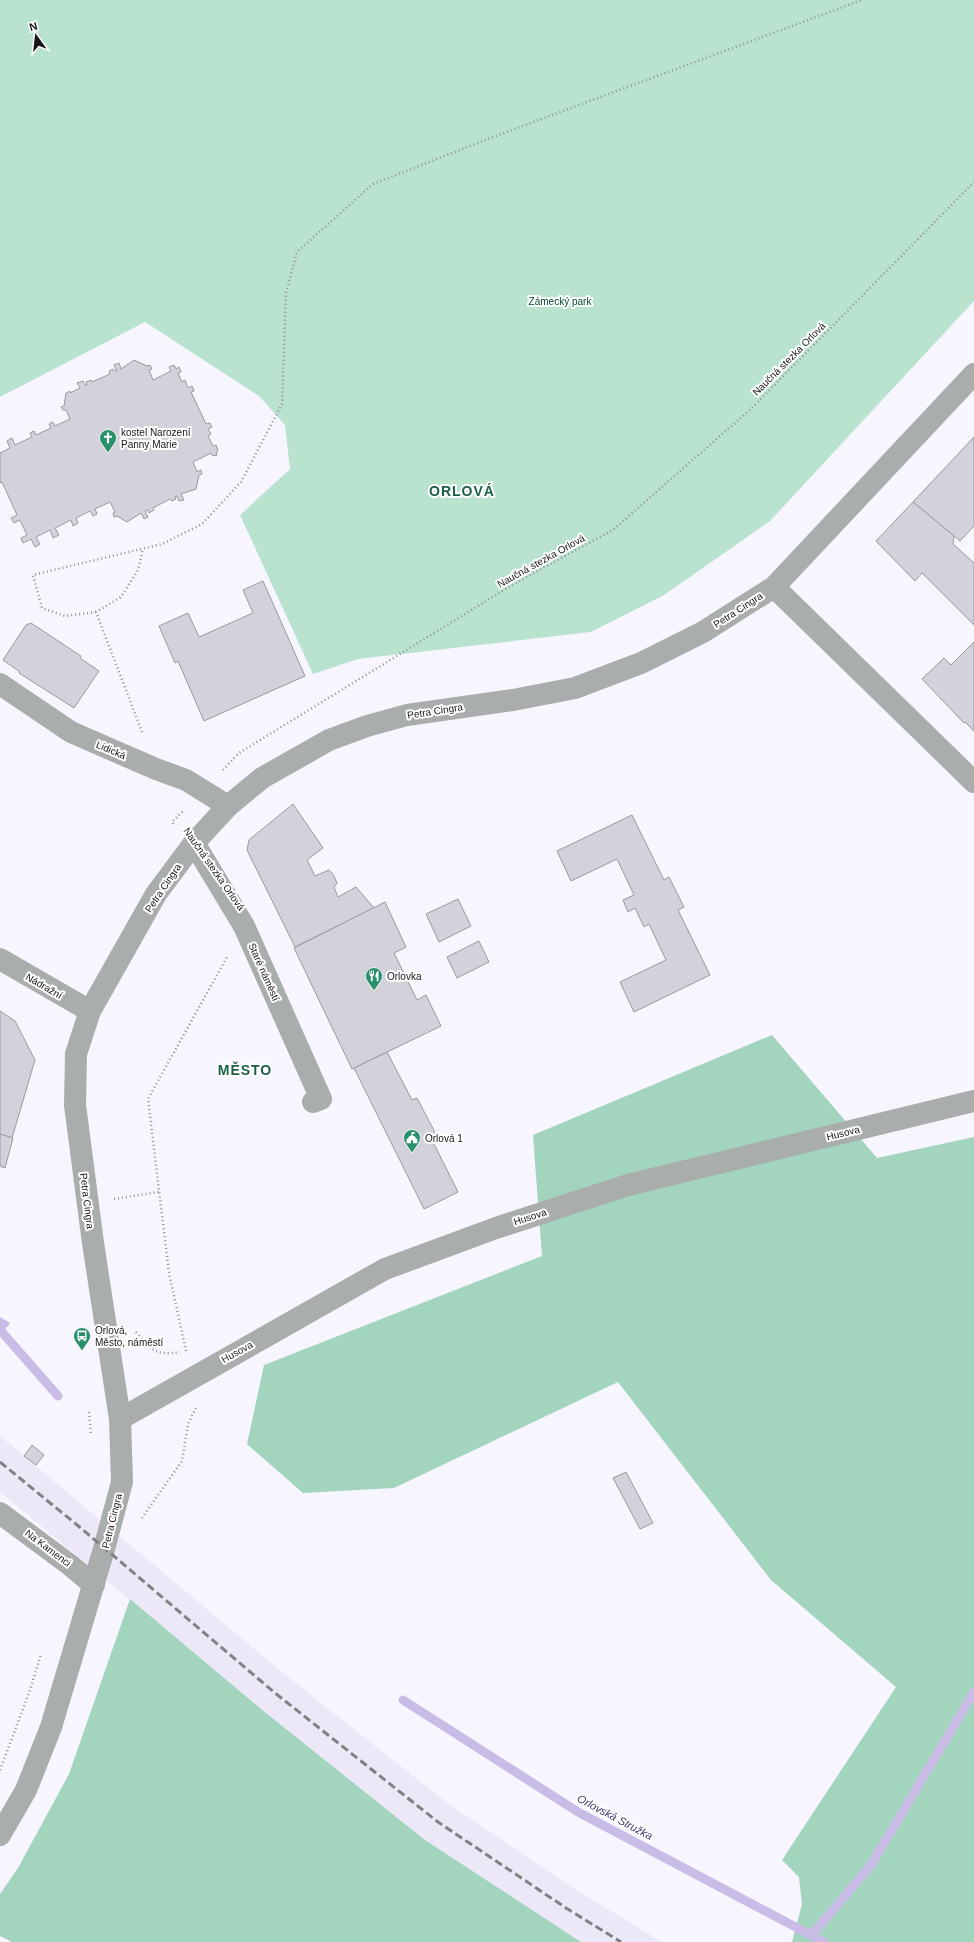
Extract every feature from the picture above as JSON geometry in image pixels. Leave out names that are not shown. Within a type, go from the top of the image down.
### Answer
[{"type":"street","name":"Petra Cingra","points":[[0,1834],[26,1790],[51,1727],[94,1585],[122,1482],[120,1419],[93,1243],[75,1105],[76,1054],[90,1011],[156,894],[194,843],[228,806],[262,778],[329,740],[368,726],[407,715],[513,700],[575,688],[641,663],[703,632],[774,587],[974,374]]},
{"type":"street","points":[[774,587],[974,782]]},
{"type":"street","name":"Lidická","points":[[0,684],[71,732],[156,769],[186,780],[228,806]]},
{"type":"street","name":"Staré náměstí","points":[[194,843],[244,926],[320,1100],[313,1102]]},
{"type":"street","name":"Nádražní","points":[[0,959],[90,1011]]},
{"type":"street","name":"Husova","points":[[120,1419],[385,1269],[496,1228],[628,1185],[974,1101]]},
{"type":"street","name":"Na Kamenci","points":[[0,1513],[70,1564],[94,1585]]},
{"type":"path","points":[[143,548],[138,570],[121,597],[96,612],[65,616],[42,608],[33,575],[143,548],[162,544],[202,524],[241,482],[282,404],[286,293],[297,252],[373,184],[501,134],[862,0]]},
{"type":"path","name":"Naučná stezka Orlová","points":[[218,774],[239,753],[517,582],[613,530],[752,408],[974,182]]},
{"type":"path","points":[[96,612],[156,769]]},
{"type":"path","name":"Naučná stezka Orlová","points":[[176,829],[172,822],[187,806]]},
{"type":"path","points":[[186,1351],[169,1273],[148,1099],[244,926]]},
{"type":"path","points":[[112,1200],[159,1192]]},
{"type":"shaded area","points":[[0,1317],[10,1323],[0,1337]]},
{"type":"shaded area","points":[[0,1436],[288,1677],[450,1805],[578,1891],[662,1942],[581,1942],[425,1840],[261,1709],[0,1492]]},
{"type":"green space","name":"Zámecký park","points":[[0,0],[974,0],[974,301],[770,521],[664,595],[591,632],[358,659],[313,674],[240,515],[290,469],[285,425],[259,396],[145,322],[0,397]]},
{"type":"green space","points":[[772,1035],[877,1158],[974,1137],[974,1942],[792,1942],[802,1904],[799,1877],[782,1860],[896,1687],[771,1580],[618,1382],[394,1488],[303,1493],[247,1444],[264,1365],[542,1256],[533,1135]]},
{"type":"green space","points":[[130,1599],[261,1709],[425,1840],[581,1942],[12,1942],[0,1936],[0,1894],[18,1868],[69,1774]]},
{"type":"building","name":"kostel Narození Panny Marie","points":[[134,360],[147,366],[150,365],[152,369],[149,370],[153,380],[171,371],[169,367],[174,365],[176,369],[179,367],[181,372],[178,373],[182,382],[185,380],[188,388],[192,386],[194,391],[191,392],[206,424],[210,423],[212,427],[208,429],[211,434],[208,436],[213,446],[216,445],[218,451],[216,452],[217,455],[213,456],[211,453],[193,462],[197,472],[201,470],[202,474],[199,475],[196,489],[181,494],[184,500],[179,501],[177,496],[175,497],[176,499],[172,501],[170,499],[153,508],[154,510],[149,513],[148,510],[145,511],[148,517],[144,519],[141,513],[127,522],[117,516],[114,517],[113,513],[115,512],[110,502],[95,509],[97,514],[93,516],[90,511],[76,518],[78,523],[73,526],[71,520],[55,528],[59,535],[53,538],[50,530],[36,537],[40,544],[35,547],[31,539],[23,543],[21,538],[27,535],[20,520],[14,523],[11,518],[17,515],[2,482],[0,483],[0,453],[10,448],[7,441],[12,438],[15,445],[32,437],[30,433],[34,431],[36,435],[51,428],[49,424],[53,422],[55,426],[70,419],[66,410],[63,410],[61,407],[64,406],[66,393],[70,391],[70,393],[80,388],[77,383],[83,381],[85,385],[87,385],[86,382],[91,380],[92,382],[110,374],[109,371],[113,369],[117,371],[114,365],[119,363],[121,369]]},
{"type":"building","points":[[974,437],[974,526],[960,541],[913,502]]},
{"type":"building","points":[[913,502],[954,536],[953,544],[974,563],[974,625],[922,573],[915,581],[876,541]]},
{"type":"building","points":[[263,581],[305,676],[204,721],[178,661],[175,663],[159,626],[188,613],[199,637],[253,613],[243,590]]},
{"type":"building","points":[[31,623],[81,656],[80,658],[99,671],[74,708],[19,673],[20,672],[3,660],[26,625]]},
{"type":"building","points":[[974,642],[974,731],[965,722],[964,723],[922,679],[944,658],[951,665]]},
{"type":"building","points":[[293,804],[323,848],[307,860],[315,876],[329,870],[333,874],[337,883],[334,887],[338,897],[356,887],[374,908],[295,947],[247,850],[249,840]]},
{"type":"building","points":[[632,815],[664,880],[669,877],[684,907],[678,910],[710,975],[634,1012],[620,982],[666,960],[649,924],[644,927],[635,908],[628,912],[623,900],[634,895],[617,859],[571,881],[557,851]]},
{"type":"building","points":[[458,899],[471,926],[439,942],[426,914]]},
{"type":"building","points":[[385,902],[406,947],[394,953],[417,1000],[426,995],[441,1026],[352,1069],[294,948]]},
{"type":"building","points":[[479,941],[489,962],[457,978],[447,957]]},
{"type":"building","points":[[0,1011],[15,1021],[35,1060],[12,1138],[0,1134]]},
{"type":"building","points":[[387,1052],[412,1100],[417,1098],[440,1142],[434,1144],[458,1192],[424,1209],[354,1068]]},
{"type":"building","points":[[0,1134],[13,1138],[5,1168],[0,1166]]},
{"type":"building","points":[[32,1445],[44,1455],[36,1465],[24,1456]]},
{"type":"building","points":[[626,1472],[653,1523],[640,1529],[613,1478]]},
{"type":"waterway","name":"Orlovská Stružka","points":[[0,1330],[58,1396]]},
{"type":"waterway","points":[[812,1935],[871,1865],[974,1692]]},
{"type":"waterway","name":"Orlovská Stružka","points":[[403,1700],[578,1812],[824,1942]]},
{"type":"railway","points":[[0,1462],[82,1529],[275,1693],[438,1822],[566,1908],[621,1942]]},
{"type":"place","name":"kostel Narození Panny Marie","points":[[108,453]]},
{"type":"place","name":"Orlovka","points":[[374,991]]},
{"type":"place","name":"Orlová 1","points":[[412,1153]]},
{"type":"place","name":"Orlová, Město, náměstí","points":[[82,1351]]},
{"type":"district","name":"ORLOVÁ","points":[[462,491]]},
{"type":"district","name":"MĚSTO","points":[[245,1070]]}]
